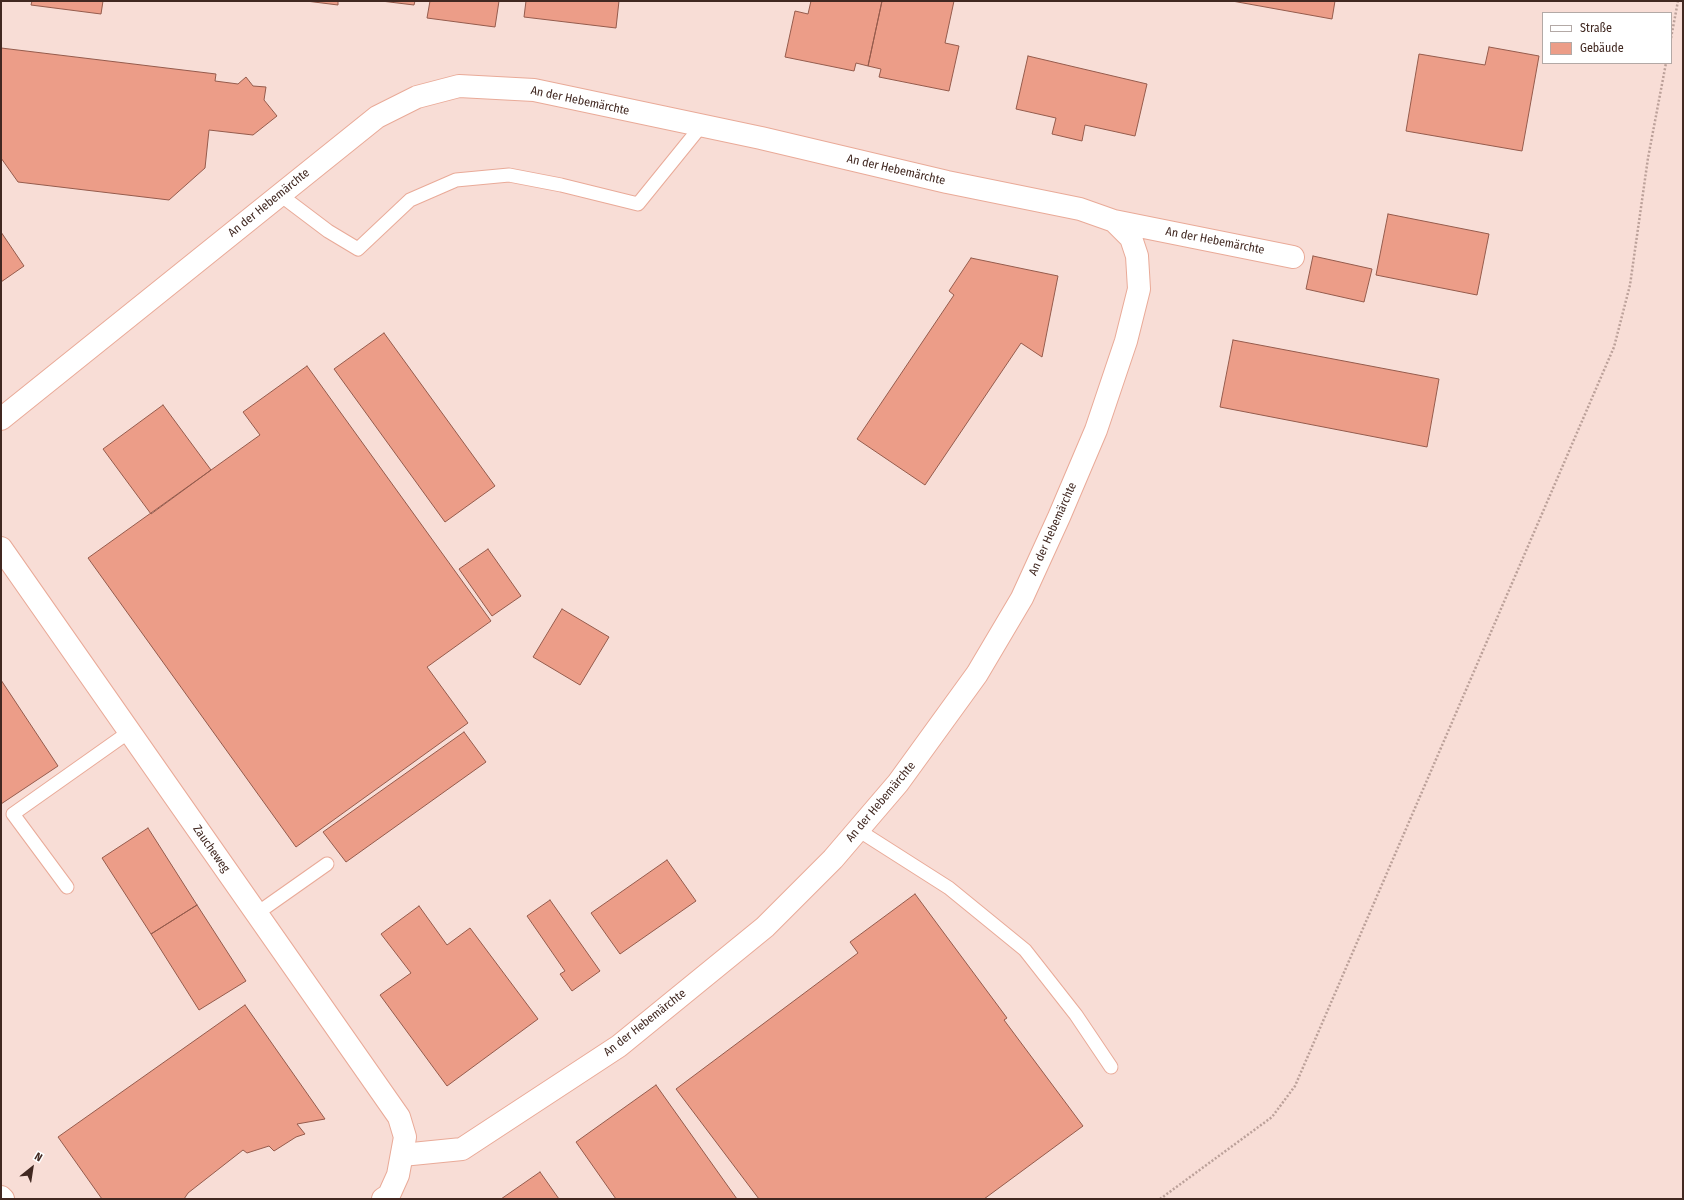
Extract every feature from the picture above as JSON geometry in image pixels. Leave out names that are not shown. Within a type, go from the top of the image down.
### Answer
[{"type":"street","name":"An der Hebemärchte","points":[[1,419],[279,194],[378,117],[417,97],[459,86],[534,90],[761,138],[947,182],[1080,209],[1114,221],[1293,257]]},
{"type":"street","name":"An der Hebemärchte","points":[[402,1155],[462,1149],[619,1046],[766,927],[833,858],[898,784],[977,674],[1022,598],[1096,430],[1126,341],[1139,289],[1137,256],[1131,238],[1114,221]]},
{"type":"street","name":"Zaucheweg","points":[[1,548],[398,1118],[405,1137],[402,1155]]},
{"type":"street","points":[[384,1199],[389,1195],[398,1175],[402,1155]]},
{"type":"lane","points":[[279,194],[328,231],[358,249],[410,200],[456,180],[509,175],[561,185],[638,204],[702,125]]},
{"type":"lane","points":[[67,887],[13,814],[129,732]]},
{"type":"lane","points":[[858,830],[949,888],[1025,950],[1076,1015],[1111,1066]]},
{"type":"lane","points":[[256,914],[327,864]]},
{"type":"path","points":[[1672,33],[1678,1]]},
{"type":"path","points":[[1160,1199],[1272,1117],[1295,1086],[1614,347],[1630,286],[1648,158],[1666,64]]},
{"type":"building","points":[[32,1],[103,1],[101,14],[31,5]]},
{"type":"building","points":[[306,1],[338,1],[338,5]]},
{"type":"building","points":[[381,1],[415,1],[414,5]]},
{"type":"building","points":[[430,1],[499,1],[495,27],[427,18]]},
{"type":"building","points":[[526,1],[619,1],[616,28],[524,17]]},
{"type":"building","points":[[811,1],[882,1],[868,66],[856,63],[854,71],[785,57],[795,11],[808,14]]},
{"type":"building","points":[[882,1],[954,1],[945,43],[959,46],[949,91],[879,77],[881,69],[868,66]]},
{"type":"building","points":[[1232,1],[1335,1],[1332,19]]},
{"type":"building","points":[[1489,47],[1539,56],[1522,151],[1406,131],[1419,54],[1485,65]]},
{"type":"building","points":[[1,48],[216,74],[215,81],[238,84],[246,77],[253,86],[266,87],[264,100],[277,116],[253,135],[209,130],[205,168],[169,200],[18,182],[1,158]]},
{"type":"building","points":[[1028,56],[1147,84],[1135,136],[1085,125],[1082,141],[1052,134],[1056,118],[1016,109]]},
{"type":"building","points":[[1388,214],[1489,234],[1477,295],[1376,275]]},
{"type":"building","points":[[1,232],[24,266],[1,282]]},
{"type":"building","points":[[1313,256],[1372,269],[1364,302],[1306,289]]},
{"type":"building","points":[[971,258],[1058,276],[1042,357],[1021,343],[925,485],[857,439],[954,295],[949,291]]},
{"type":"building","points":[[384,333],[495,486],[445,522],[334,369]]},
{"type":"building","points":[[1233,340],[1439,379],[1427,447],[1220,407]]},
{"type":"building","points":[[307,366],[491,621],[427,667],[468,723],[296,847],[88,558],[260,435],[243,412]]},
{"type":"building","points":[[163,405],[211,470],[151,514],[103,449]]},
{"type":"building","points":[[488,549],[521,596],[492,616],[459,569]]},
{"type":"building","points":[[562,609],[609,637],[580,685],[533,657]]},
{"type":"building","points":[[1,680],[58,766],[1,804]]},
{"type":"building","points":[[464,732],[486,762],[346,862],[323,832]]},
{"type":"building","points":[[148,828],[197,905],[151,934],[102,858]]},
{"type":"building","points":[[667,860],[696,901],[620,954],[591,913]]},
{"type":"building","points":[[915,894],[1007,1018],[1004,1020],[1083,1126],[984,1199],[759,1199],[676,1089],[858,953],[850,942]]},
{"type":"building","points":[[550,900],[600,971],[572,991],[560,974],[565,971],[527,916]]},
{"type":"building","points":[[197,905],[246,981],[199,1010],[151,934]]},
{"type":"building","points":[[419,906],[447,945],[470,928],[538,1019],[447,1086],[380,995],[411,973],[381,934]]},
{"type":"building","points":[[245,1005],[325,1119],[297,1124],[305,1134],[296,1137],[274,1151],[269,1146],[247,1153],[243,1150],[188,1193],[184,1199],[102,1199],[58,1137]]},
{"type":"building","points":[[656,1085],[737,1199],[616,1199],[576,1142]]},
{"type":"building","points":[[540,1172],[559,1199],[501,1199]]}]
